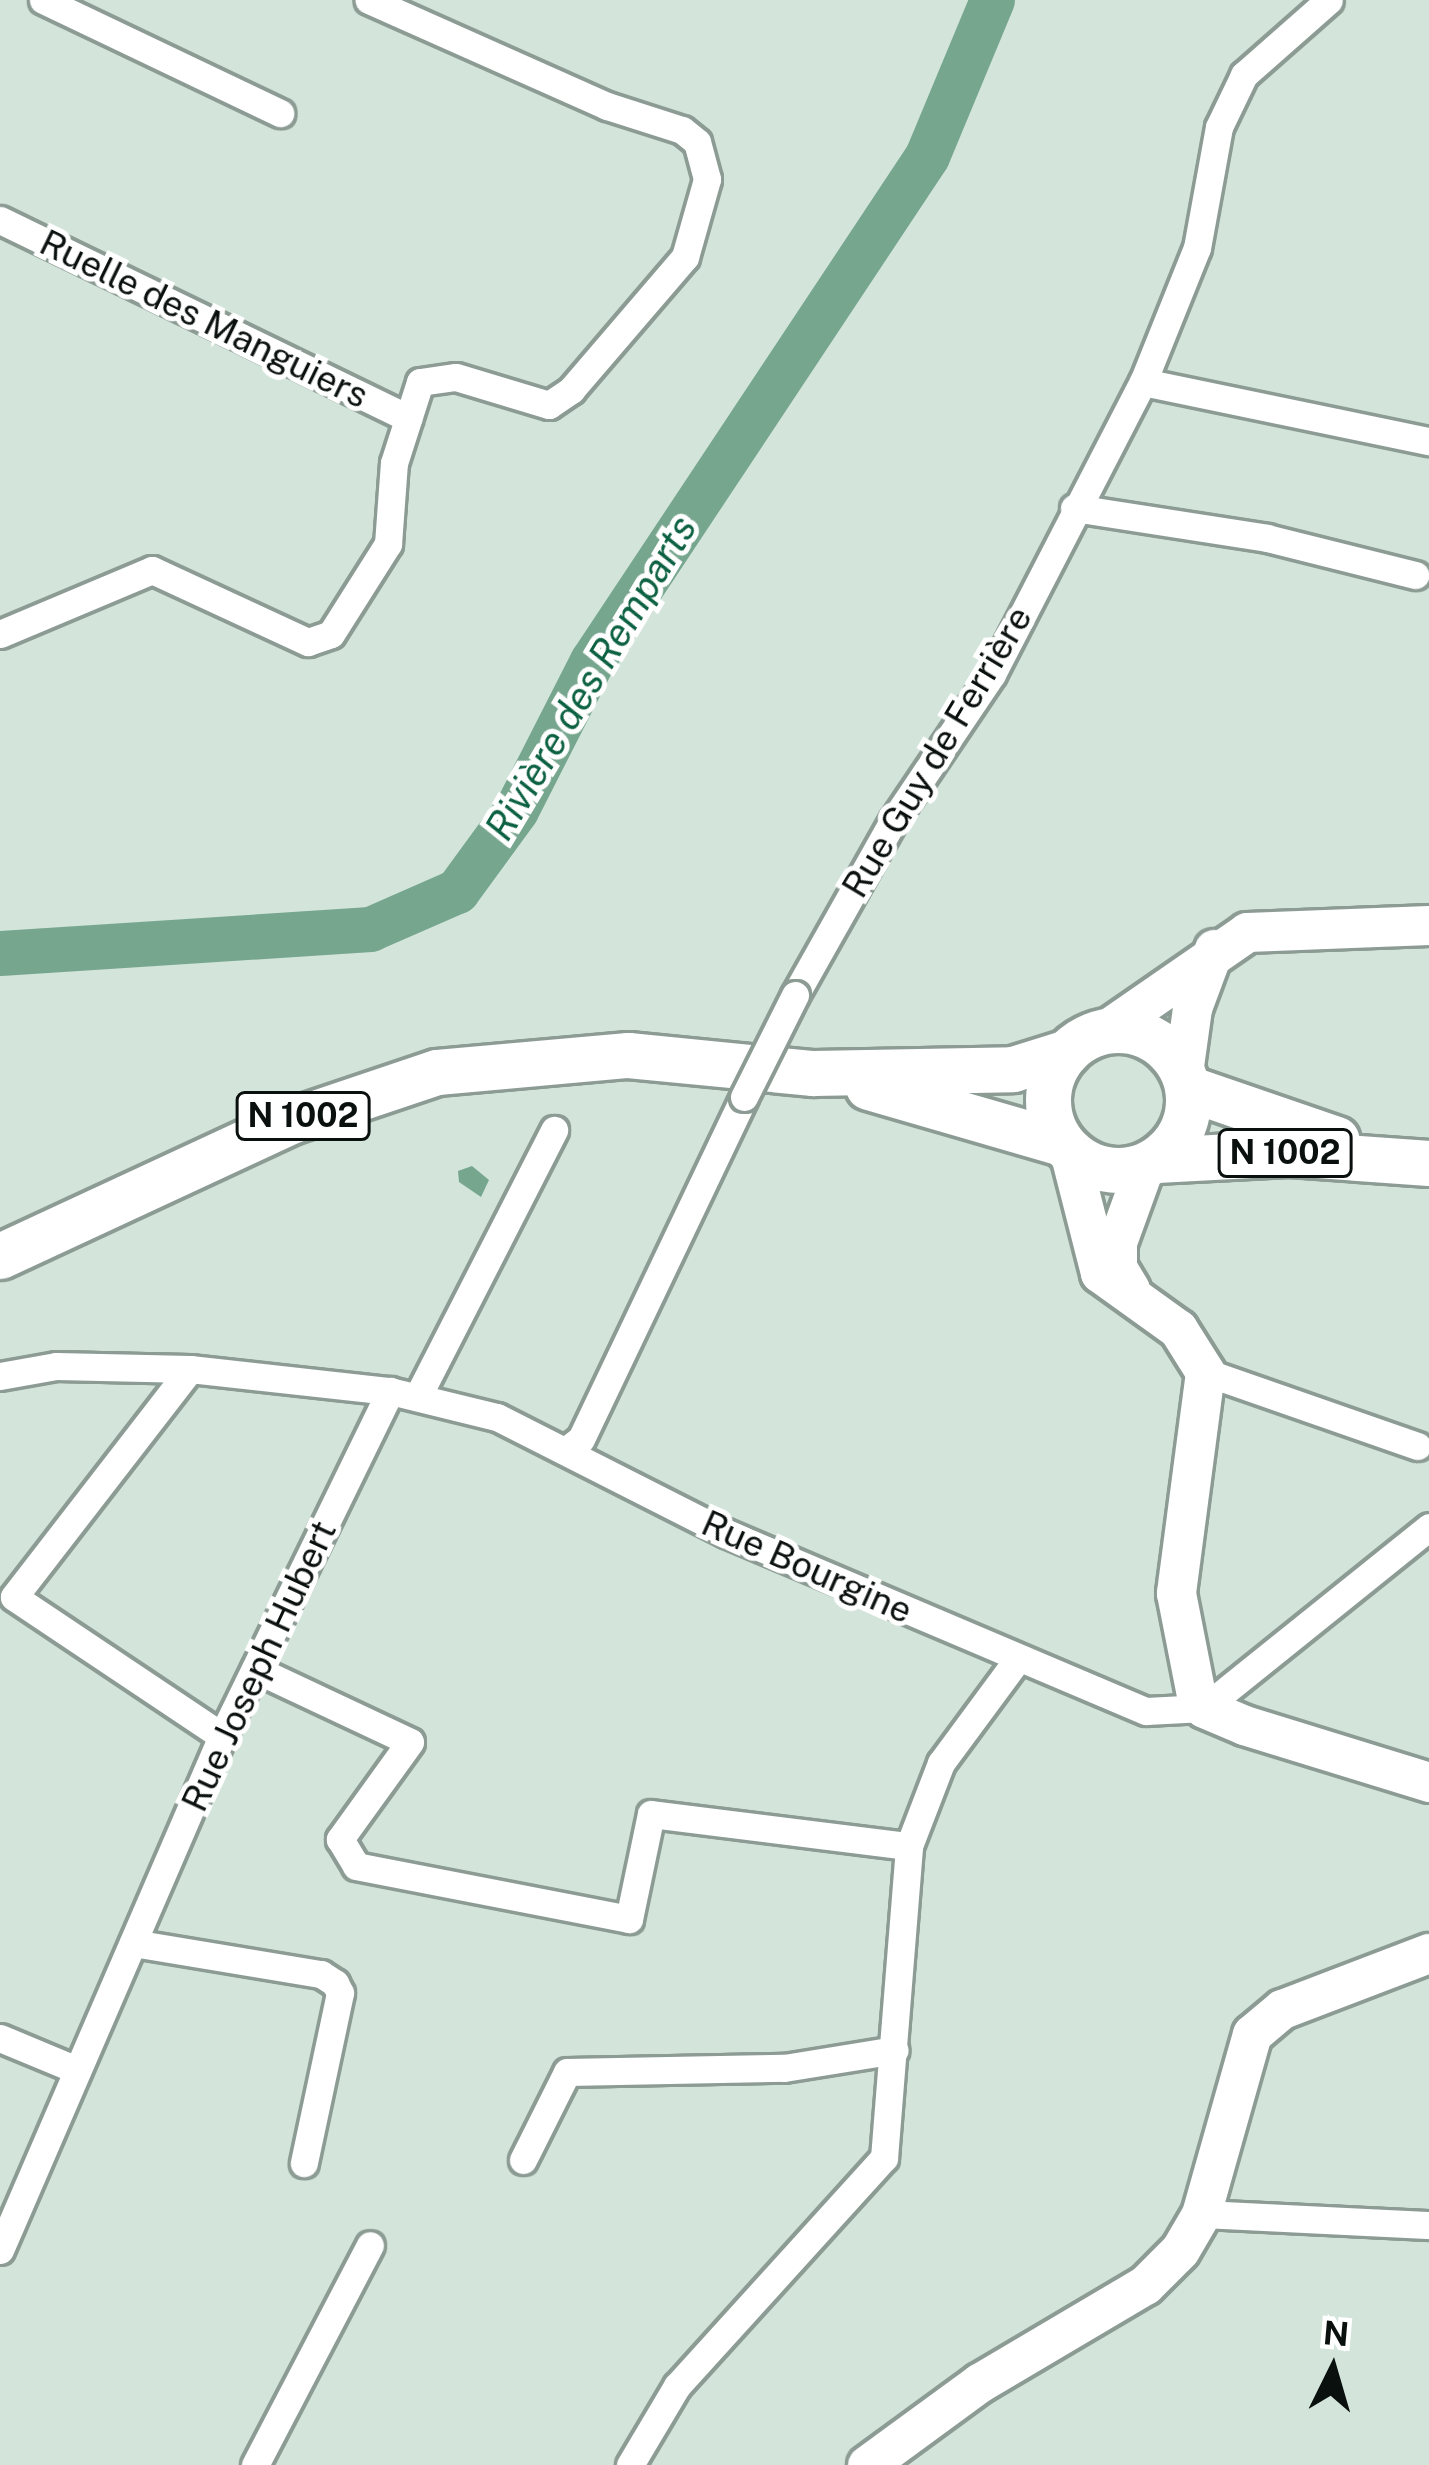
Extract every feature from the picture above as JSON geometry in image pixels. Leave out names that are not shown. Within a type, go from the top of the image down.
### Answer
[{"type":"main road","points":[[1429,925],[1270,930],[1214,949],[1086,1041],[1048,1103],[1066,1147],[1093,1259],[1190,1341],[1205,1372],[1176,1593],[1187,1670],[1204,1708],[1429,1782]]},
{"type":"main road","points":[[1136,1299],[1117,1267],[1117,1241],[1151,1162],[1181,1132],[1192,1008],[1214,949]]},
{"type":"main road","points":[[1086,1041],[1151,1038],[1186,1081]]},
{"type":"main road","name":"N 1002","points":[[0,1256],[291,1121],[437,1072],[628,1055],[813,1073],[1013,1069],[1086,1041]]},
{"type":"main road","name":"N 1002","points":[[813,1073],[1066,1147]]},
{"type":"main road","name":"N 1002","points":[[1186,1081],[1421,1162]]},
{"type":"main road","points":[[1066,1147],[1105,1169],[1151,1162]]},
{"type":"main road","name":"N 1002","points":[[1151,1162],[1289,1153],[1421,1162]]},
{"type":"main road","points":[[867,2465],[979,2383],[1145,2285],[1201,2214],[1252,2034],[1282,2009],[1429,1953]]},
{"type":"street","points":[[43,0],[280,113]]},
{"type":"street","points":[[0,634],[152,570],[308,642],[331,634],[388,544],[394,463],[420,382],[439,375],[536,405],[561,398],[685,256],[707,179],[697,142],[682,130],[607,106],[369,0]]},
{"type":"street","name":"Rue Guy de Ferrière","points":[[568,1449],[581,1439],[795,995],[893,821],[992,674],[1143,382],[1197,248],[1219,127],[1244,75],[1329,0]]},
{"type":"street","name":"Ruelle des Manguiers","points":[[0,220],[408,418]]},
{"type":"street","points":[[1143,382],[1429,441]]},
{"type":"street","points":[[1074,508],[1267,538],[1415,575]]},
{"type":"street","points":[[404,1394],[554,1130]]},
{"type":"street","name":"Rue Bourgine","points":[[0,1376],[56,1366],[190,1369],[404,1394],[497,1417],[726,1533],[1017,1660],[1146,1711],[1204,1708]]},
{"type":"street","points":[[190,1369],[7,1592],[222,1736]]},
{"type":"street","points":[[1205,1372],[1418,1446]]},
{"type":"street","name":"Rue Joseph Hubert","points":[[0,2250],[222,1736],[404,1394]]},
{"type":"street","points":[[1204,1708],[1429,1527]]},
{"type":"street","points":[[630,2465],[677,2386],[884,2158],[910,1846],[941,1763],[1017,1660]]},
{"type":"street","points":[[254,1669],[410,1742],[340,1839],[356,1866],[629,1919],[651,1814],[910,1846]]},
{"type":"street","points":[[134,1943],[321,1974],[335,1983],[340,1994],[304,2163]]},
{"type":"street","points":[[0,2038],[77,2070]]},
{"type":"street","points":[[523,2160],[567,2072],[784,2068],[895,2050]]},
{"type":"street","points":[[1201,2214],[1429,2225]]},
{"type":"street","points":[[255,2465],[370,2245]]},
{"type":"shaded area","points":[[472,1166],[489,1180],[481,1197],[459,1182],[458,1171]]},
{"type":"waterway","name":"Rivière des Remparts","points":[[0,953],[370,929],[457,891],[516,810],[592,661],[927,156],[992,0]]}]
